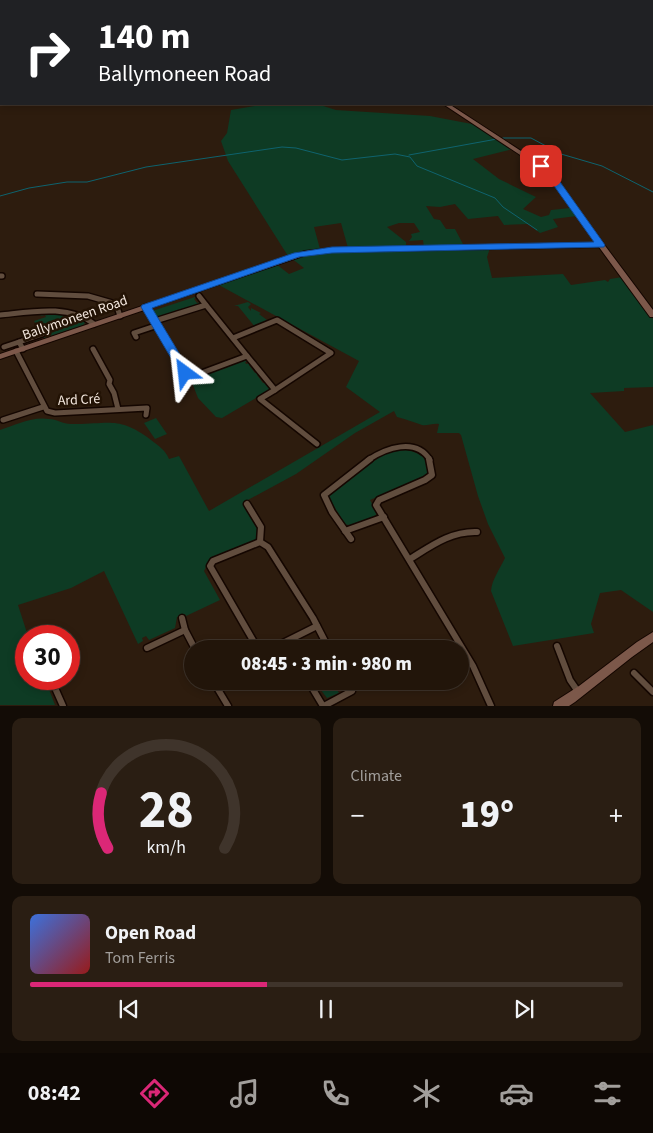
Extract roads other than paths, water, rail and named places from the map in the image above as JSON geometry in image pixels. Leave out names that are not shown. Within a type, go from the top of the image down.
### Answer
[{"type":"street","points":[[448,105],[545,169],[653,315]]},
{"type":"street","name":"Ballymoneen Road","points":[[0,357],[19,347],[120,316],[305,253],[332,250],[600,245]]},
{"type":"street","points":[[37,294],[92,296],[116,304],[120,316]]},
{"type":"street","points":[[200,296],[275,390]]},
{"type":"street","points":[[136,336],[134,333],[156,323],[206,305]]},
{"type":"street","points":[[146,307],[188,378],[247,356]]},
{"type":"street","points":[[39,312],[39,319]]},
{"type":"street","points":[[0,315],[39,312],[80,315],[90,319],[94,324]]},
{"type":"street","points":[[233,338],[277,320],[331,352],[308,370],[260,399],[316,444]]},
{"type":"street","points":[[4,347],[19,347],[42,334]]},
{"type":"street","name":"Ard Cré","points":[[19,347],[43,407],[47,411],[55,413],[147,408],[146,415]]},
{"type":"street","name":"Ard Cré","points":[[93,349],[110,380],[109,384],[114,393],[118,409]]},
{"type":"street","name":"Ard Cré","points":[[3,420],[10,421],[43,407]]},
{"type":"street","points":[[351,539],[324,495],[387,449],[408,447],[423,452],[429,458],[433,467],[432,475],[376,502],[376,505],[473,666],[485,696],[492,706]]},
{"type":"street","points":[[247,504],[261,527],[260,542]]},
{"type":"street","points":[[345,531],[384,517]]},
{"type":"street","points":[[410,559],[458,533],[477,532]]},
{"type":"street","points":[[260,542],[268,547],[325,640]]},
{"type":"street","points":[[252,640],[210,566],[216,560],[260,542]]},
{"type":"street","points":[[182,618],[190,640]]},
{"type":"street","points":[[295,640],[317,626]]},
{"type":"street","points":[[146,648],[185,630]]},
{"type":"street","points":[[558,706],[579,694],[633,649],[652,639]]},
{"type":"street","points":[[557,646],[570,680],[579,694]]},
{"type":"street","points":[[634,673],[653,692]]},
{"type":"street","points":[[56,690],[63,706]]},
{"type":"street","points":[[219,690],[228,706]]},
{"type":"street","points":[[313,690],[323,706],[352,690]]},
{"type":"waterway","points":[[503,138],[531,138],[561,154],[602,166],[653,192]]},
{"type":"waterway","points":[[409,155],[497,139]]},
{"type":"waterway","points":[[0,196],[29,188],[67,182],[87,182],[146,167],[282,147],[296,148],[342,160],[395,154],[410,157],[417,166],[495,198],[503,207],[537,230]]}]
